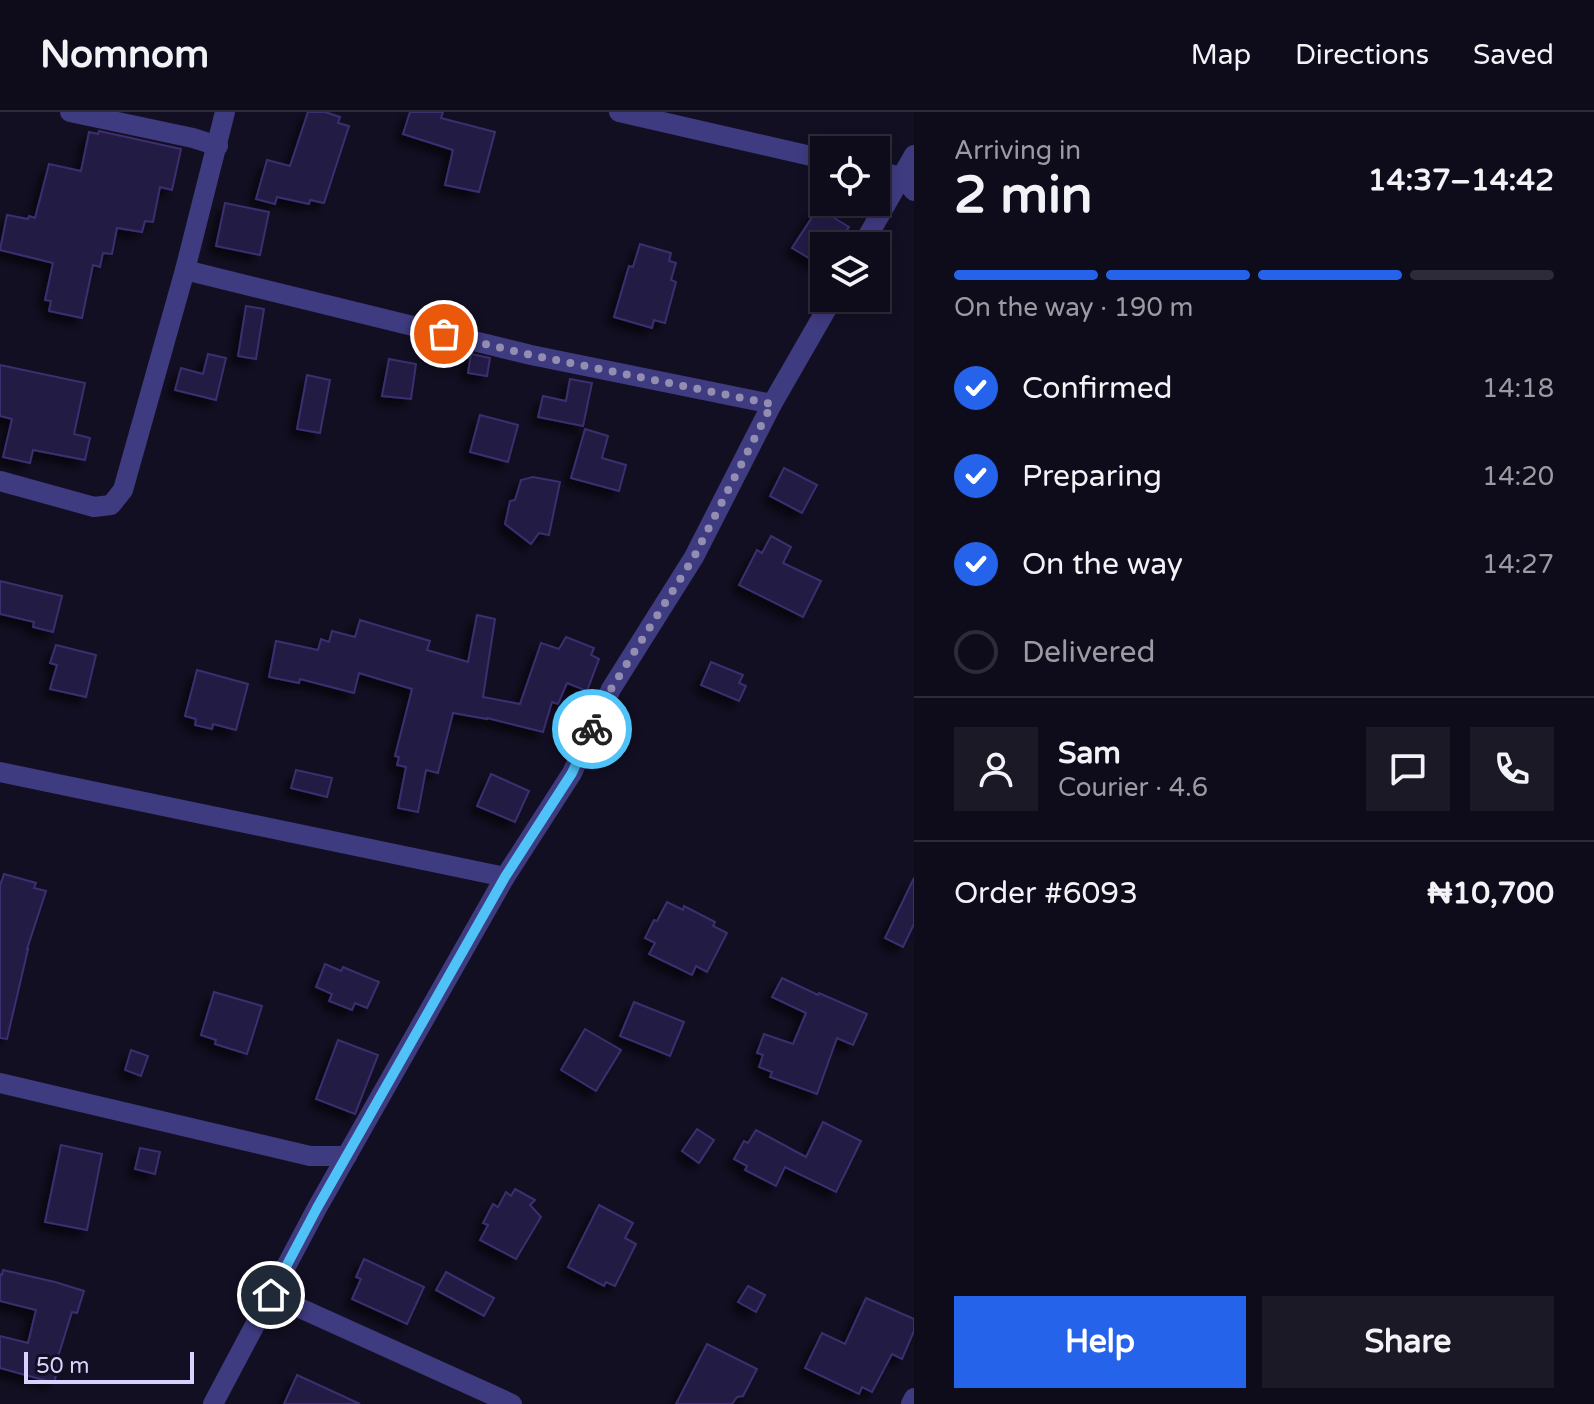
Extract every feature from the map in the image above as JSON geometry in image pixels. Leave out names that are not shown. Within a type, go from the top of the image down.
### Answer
[{"type":"street","points":[[70,112],[218,146]]},
{"type":"street","points":[[0,481],[94,507],[111,505],[123,490],[185,270],[225,112]]},
{"type":"street","points":[[619,112],[810,156]]},
{"type":"street","points":[[872,232],[908,184],[914,155]]},
{"type":"street","points":[[185,270],[531,355],[772,404]]},
{"type":"street","points":[[213,1404],[317,1208],[505,877],[572,773],[611,689],[694,557],[772,404],[825,312]]},
{"type":"street","points":[[0,772],[505,877]]},
{"type":"street","points":[[0,1083],[310,1156],[347,1156]]},
{"type":"street","points":[[271,1295],[512,1404]]},
{"type":"street","points":[[911,1404],[914,1398]]},
{"type":"building","points":[[308,112],[325,112],[340,117],[338,123],[349,126],[324,203],[310,200],[309,204],[277,197],[275,204],[256,199],[267,160],[290,166]]},
{"type":"building","points":[[410,112],[443,112],[441,118],[495,132],[479,192],[445,185],[453,150],[403,134]]},
{"type":"building","points":[[99,131],[181,149],[172,190],[160,187],[153,222],[145,221],[142,232],[117,228],[112,254],[103,253],[100,267],[93,265],[82,318],[49,311],[51,301],[45,300],[53,263],[0,250],[7,215],[35,218],[49,164],[81,171],[89,132],[98,134]]},
{"type":"building","points":[[225,203],[269,212],[260,255],[216,246]]},
{"type":"building","points":[[813,216],[831,216],[849,227],[846,232],[810,232],[810,259],[792,248]]},
{"type":"building","points":[[640,244],[671,253],[669,261],[676,263],[671,280],[676,282],[665,323],[654,320],[652,328],[614,317],[629,266],[633,267]]},
{"type":"building","points":[[246,306],[264,309],[256,359],[238,356]]},
{"type":"building","points":[[208,354],[226,358],[216,400],[175,390],[181,368],[203,374]]},
{"type":"building","points":[[471,354],[490,358],[487,376],[468,373]]},
{"type":"building","points":[[389,359],[416,364],[411,399],[382,396]]},
{"type":"building","points":[[0,365],[85,383],[74,434],[90,438],[85,460],[33,450],[30,463],[3,457],[12,419],[0,416]]},
{"type":"building","points":[[307,375],[330,380],[320,433],[297,429]]},
{"type":"building","points":[[570,379],[592,383],[583,426],[538,417],[543,396],[566,401]]},
{"type":"building","points":[[480,415],[518,425],[508,462],[470,452]]},
{"type":"building","points":[[585,429],[608,436],[602,458],[626,465],[619,491],[571,478]]},
{"type":"building","points":[[784,468],[817,485],[802,513],[770,496]]},
{"type":"building","points":[[533,477],[560,482],[549,535],[539,533],[531,544],[505,524],[510,501],[515,500],[521,480]]},
{"type":"building","points":[[771,536],[791,547],[783,563],[821,581],[803,617],[739,585],[757,550],[762,553]]},
{"type":"building","points":[[0,581],[62,596],[53,632],[33,627],[34,622],[0,614]]},
{"type":"building","points":[[477,615],[495,619],[483,697],[520,704],[541,643],[559,649],[566,637],[594,648],[591,655],[599,659],[587,691],[567,683],[558,704],[552,702],[543,732],[453,713],[438,773],[426,770],[418,812],[398,808],[406,767],[397,765],[399,757],[395,756],[412,689],[359,673],[354,693],[300,679],[299,683],[269,677],[276,641],[318,650],[321,639],[329,642],[332,631],[355,637],[360,620],[430,641],[427,650],[468,662]]},
{"type":"building","points":[[56,645],[96,655],[86,697],[50,689],[57,665],[50,663]]},
{"type":"building","points":[[711,662],[743,675],[739,683],[746,686],[739,701],[701,685]]},
{"type":"building","points":[[197,670],[248,684],[236,730],[213,724],[212,729],[195,725],[196,719],[185,716]]},
{"type":"building","points":[[296,770],[332,778],[327,797],[291,788]]},
{"type":"building","points":[[491,774],[529,791],[515,822],[477,806]]},
{"type":"building","points":[[4,874],[36,883],[34,888],[46,891],[27,949],[7,1039],[0,1038],[0,886]]},
{"type":"building","points":[[914,878],[914,924],[903,947],[885,938]]},
{"type":"building","points":[[667,902],[683,910],[684,906],[715,922],[713,926],[727,933],[707,972],[696,966],[692,975],[649,954],[655,943],[645,938]]},
{"type":"building","points":[[325,964],[341,971],[343,967],[379,982],[367,1008],[355,1003],[352,1010],[329,1001],[332,994],[316,987]]},
{"type":"building","points":[[782,978],[867,1014],[853,1045],[837,1038],[817,1094],[770,1077],[772,1072],[759,1067],[763,1055],[757,1053],[764,1034],[793,1044],[806,1013],[772,997]]},
{"type":"building","points":[[214,992],[262,1006],[247,1054],[215,1044],[216,1040],[201,1035]]},
{"type":"building","points":[[634,1002],[684,1022],[670,1056],[620,1036]]},
{"type":"building","points":[[585,1029],[621,1050],[596,1091],[561,1070]]},
{"type":"building","points":[[338,1040],[378,1055],[355,1114],[316,1099]]},
{"type":"building","points":[[131,1050],[148,1056],[141,1076],[125,1070]]},
{"type":"building","points":[[823,1122],[861,1141],[836,1192],[785,1167],[776,1186],[745,1170],[747,1166],[734,1159],[744,1141],[748,1143],[756,1130],[806,1157]]},
{"type":"building","points":[[697,1129],[714,1140],[699,1163],[682,1151]]},
{"type":"building","points":[[61,1145],[102,1154],[87,1230],[45,1222]]},
{"type":"building","points":[[140,1148],[160,1152],[155,1174],[135,1169]]},
{"type":"building","points":[[515,1189],[535,1200],[530,1205],[541,1217],[516,1259],[480,1240],[488,1225],[483,1223],[493,1204],[498,1207],[506,1192],[511,1196]]},
{"type":"building","points":[[599,1205],[633,1223],[625,1238],[636,1244],[615,1286],[606,1282],[604,1286],[568,1267]]},
{"type":"building","points":[[364,1259],[424,1287],[407,1324],[352,1299],[361,1279],[356,1277]]},
{"type":"building","points":[[3,1270],[84,1291],[77,1313],[72,1312],[57,1360],[60,1360],[54,1383],[0,1368],[0,1336],[28,1343],[36,1310],[0,1301],[0,1274]]},
{"type":"building","points":[[446,1272],[494,1298],[484,1316],[436,1290]]},
{"type":"building","points":[[748,1286],[765,1295],[756,1312],[738,1302]]},
{"type":"building","points":[[866,1298],[914,1319],[914,1331],[902,1359],[892,1354],[872,1392],[862,1387],[859,1394],[805,1368],[822,1333],[845,1344]]},
{"type":"building","points":[[707,1344],[757,1369],[743,1396],[737,1397],[732,1404],[676,1404]]},
{"type":"building","points":[[297,1375],[360,1404],[284,1404]]},
{"type":"way so far","points":[[444,334],[772,404],[694,557],[611,689],[592,729]]},
{"type":"route","points":[[271,1295],[505,877],[572,773],[592,729]]}]
